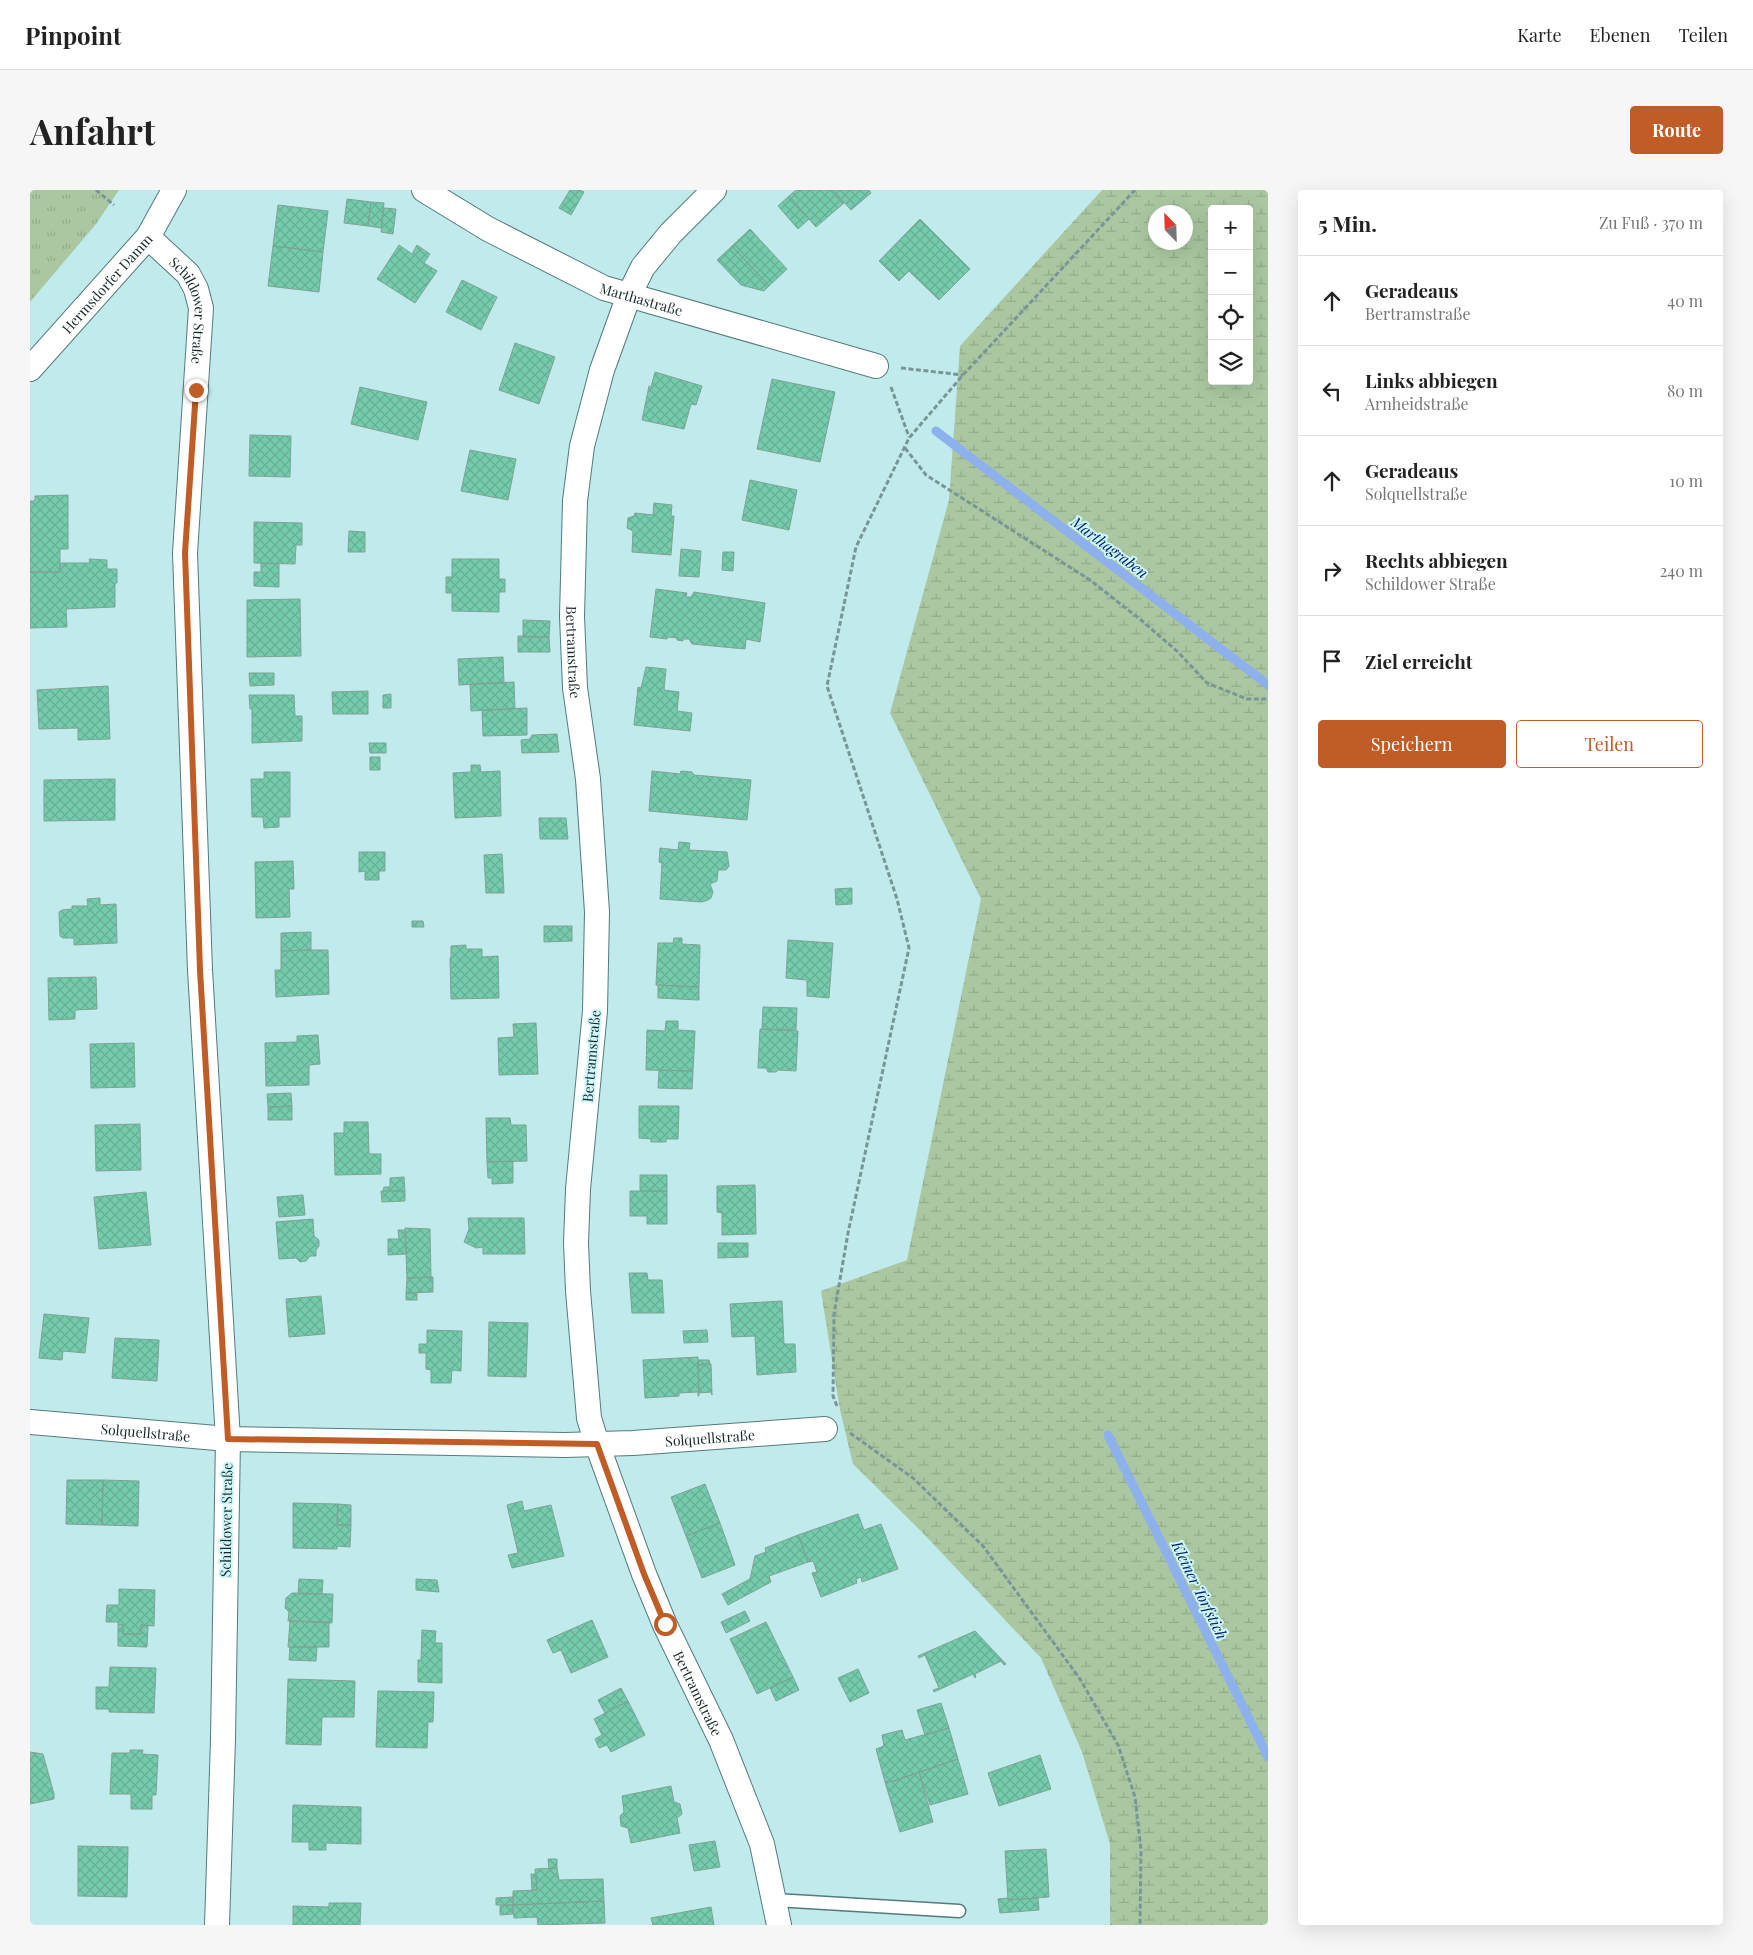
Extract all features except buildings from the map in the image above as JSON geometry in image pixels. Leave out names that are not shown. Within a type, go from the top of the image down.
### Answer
[{"type":"street","name":"Hermsdorfer Damm","points":[[30,369],[148,237],[174,190]]},
{"type":"street","name":"Marthastraße","points":[[424,190],[488,229],[604,288],[876,366]]},
{"type":"street","name":"Bertramstraße","points":[[714,190],[665,240],[643,267],[629,295],[602,370],[582,446],[575,501],[572,616],[574,688],[588,780],[597,912],[595,1011],[578,1189],[576,1243],[578,1291],[589,1418],[644,1574],[665,1624],[721,1740],[748,1806],[762,1844],[779,1925]]},
{"type":"street","name":"Schildower Straße","points":[[148,237],[188,274],[196,289],[201,308],[185,553],[200,970],[228,1439],[223,1739],[217,1925]]},
{"type":"street","name":"Solquellstraße","points":[[30,1422],[228,1439],[597,1444],[836,1423]]},
{"type":"lane","points":[[775,1900],[959,1911]]},
{"type":"path","points":[[96,190],[114,206]]},
{"type":"path","points":[[1135,190],[963,375],[909,438],[856,547],[827,686],[897,899],[909,948],[848,1233],[834,1314],[833,1396],[836,1423],[913,1478],[984,1546],[1080,1679],[1118,1745],[1135,1797],[1141,1850],[1140,1925]]},
{"type":"path","points":[[876,366],[963,375]]},
{"type":"path","points":[[890,385],[909,438]]},
{"type":"path","points":[[905,448],[926,475],[1090,580],[1112,597],[1178,652],[1207,683],[1247,698],[1268,699]]},
{"type":"green space","points":[[30,190],[119,190],[96,224],[30,302]]},
{"type":"green space","points":[[1102,190],[1268,190],[1268,1925],[1110,1925],[1110,1844],[1082,1752],[1041,1658],[920,1530],[853,1464],[840,1410],[821,1291],[907,1260],[981,899],[890,713],[949,500],[960,346]]},
{"type":"waterway","name":"Marthagraben","points":[[936,431],[1268,685]]},
{"type":"waterway","name":"Kleiner Torfstich","points":[[1108,1435],[1268,1757]]},
{"type":"route","points":[[196,390],[185,553],[200,970],[228,1439],[597,1444],[644,1574],[665,1624]]}]
